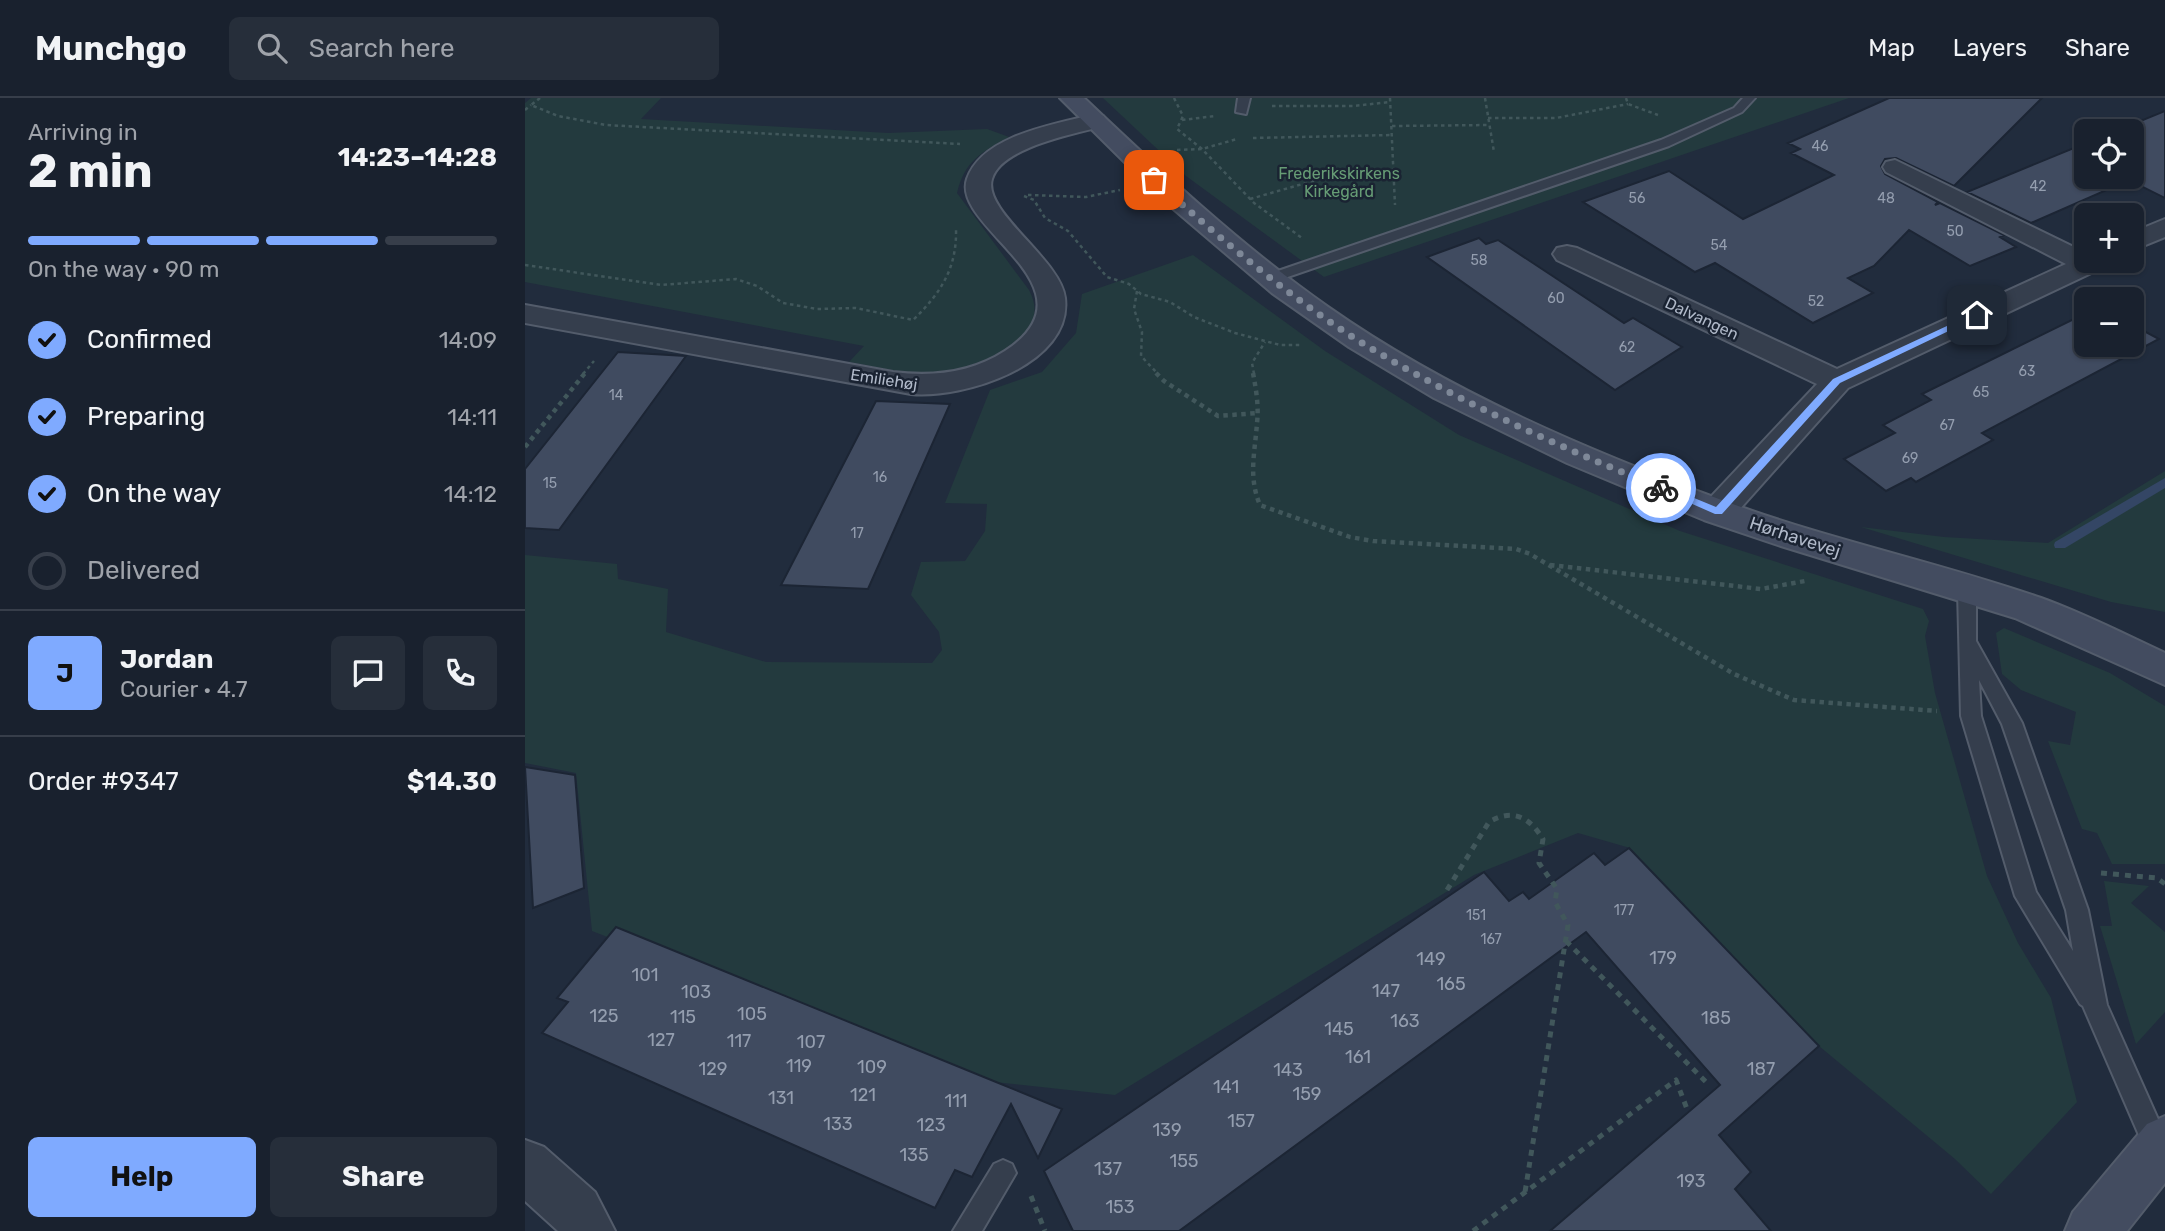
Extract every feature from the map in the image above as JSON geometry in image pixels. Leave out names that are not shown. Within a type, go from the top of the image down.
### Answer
[{"type":"street","name":"Hørhavevej","points":[[1071,98],[1154,180],[1271,278],[1341,328],[1490,414],[1563,449],[1718,511],[1841,552],[2028,608],[2165,670]]},
{"type":"street","name":"Emiliehøj","points":[[525,314],[893,382],[927,386],[978,377],[1021,355],[1034,344],[1049,320],[1051,296],[1042,277],[984,205],[976,189],[983,167],[1021,142],[1094,121]]},
{"type":"street","points":[[1895,167],[2074,254]]},
{"type":"street","points":[[2144,237],[2165,227]]},
{"type":"street","name":"Dalvangen","points":[[1567,254],[1837,381]]},
{"type":"street","points":[[1718,511],[1837,381],[2074,270]]},
{"type":"street","points":[[2092,1231],[2162,1146]]},
{"type":"street","points":[[525,1166],[576,1212],[588,1231]]},
{"type":"lane","points":[[1271,278],[1665,143],[1738,110],[1749,98]]},
{"type":"lane","points":[[1967,590],[1971,716],[2026,896],[2095,1006],[2162,1146]]},
{"type":"lane","points":[[1967,641],[2017,735],[2077,910],[2095,1006]]},
{"type":"lane","points":[[967,1231],[1003,1172]]},
{"type":"path","points":[[525,110],[540,98]]},
{"type":"path","points":[[1174,98],[1183,116],[1177,129],[1202,149],[1249,198],[1328,257]]},
{"type":"path","points":[[1314,98],[1314,104]]},
{"type":"path","points":[[1485,98],[1494,152]]},
{"type":"path","points":[[1243,106],[1353,106],[1390,100],[1396,217],[1405,231]]},
{"type":"path","points":[[1488,118],[1556,118],[1628,104]]},
{"type":"path","points":[[531,105],[558,116],[606,125],[964,145],[1001,153]]},
{"type":"path","points":[[1391,126],[1489,125]]},
{"type":"path","points":[[1254,138],[1392,135]]},
{"type":"path","points":[[1202,149],[1240,138]]},
{"type":"path","points":[[1249,198],[1334,175],[1394,174]]},
{"type":"path","points":[[1154,180],[1086,197],[1023,195],[1034,200],[1045,218],[1068,231],[1107,277],[1129,284],[1137,292],[1170,302],[1204,321],[1280,345],[1309,344],[1341,328]]},
{"type":"path","points":[[525,265],[661,285],[736,279],[757,286],[783,303],[817,309],[856,308],[913,320],[937,298],[950,274],[958,247],[956,226]]},
{"type":"path","points":[[1137,292],[1134,309],[1142,332],[1141,356],[1164,381],[1218,416],[1258,413]]},
{"type":"path","points":[[525,447],[618,331]]},
{"type":"path","points":[[1265,342],[1252,363],[1258,385],[1258,413],[1252,463],[1254,494],[1260,505],[1350,537],[1373,541],[1507,548],[1530,554],[1734,674],[1794,700],[1941,711]]},
{"type":"path","points":[[1548,565],[1761,589],[1834,575],[1841,552]]},
{"type":"path","points":[[1447,890],[1489,822],[1500,815],[1517,815],[1529,819],[1543,839],[1539,863],[1557,889],[1555,902],[1568,925],[1525,1192]]},
{"type":"path","points":[[2098,873],[2157,878],[2165,884]]},
{"type":"path","points":[[1566,940],[1708,1084]]},
{"type":"path","points":[[1473,1231],[1676,1080],[1687,1109]]},
{"type":"green space","points":[[531,98],[661,98],[641,119],[888,133],[987,129],[1009,137],[975,159],[960,182],[957,193],[1029,290],[1035,309],[1030,326],[1018,341],[979,362],[957,369],[919,373],[849,362],[864,346],[525,282],[525,103]]},
{"type":"green space","name":"Frederikskirkens Kirkegård","points":[[1103,98],[1849,98],[1324,277],[1186,176]]},
{"type":"green space","points":[[1193,255],[1325,351],[1459,435],[1680,531],[1923,609],[1929,621],[1925,636],[1935,693],[1987,876],[2018,943],[2051,998],[2077,1102],[1991,1194],[1955,1159],[1819,1046],[1630,848],[1578,833],[1474,875],[1115,1095],[976,1080],[592,931],[576,773],[525,763],[525,555],[617,564],[618,579],[668,589],[666,632],[766,662],[932,663],[942,650],[939,632],[911,595],[921,562],[965,561],[985,531],[987,504],[945,503],[990,390],[1042,372],[1076,333],[1082,294]]},
{"type":"green space","points":[[2165,471],[2165,612],[2111,602],[1861,527],[1944,537],[2048,543]]},
{"type":"green space","points":[[2004,628],[2110,673],[2165,706],[2165,864],[2112,864],[2097,833],[2082,829],[2048,741],[2070,745],[2076,712],[2021,690],[2002,674],[1996,633]]},
{"type":"green space","points":[[2104,881],[2149,886],[2131,903],[2165,932],[2165,1012],[2136,1044],[2100,926],[2112,926]]},
{"type":"building","points":[[1889,98],[2042,98],[1954,186],[1896,158],[1885,159],[1881,166],[1885,174],[1938,202],[1935,205],[1940,203],[2004,235],[2000,237],[2016,247],[1970,266],[1909,230],[1874,266],[1848,278],[1873,293],[1813,323],[1715,263],[1695,272],[1583,202],[1669,171],[1743,219],[1834,175],[1791,153],[1800,149],[1788,143]]},
{"type":"building","points":[[2165,111],[2165,198],[2144,188],[2144,120]]},
{"type":"building","points":[[2074,148],[2074,189],[2108,189],[2031,223],[1967,192]]},
{"type":"building","points":[[1479,238],[1486,244],[1498,240],[1624,323],[1633,318],[1682,347],[1615,390],[1427,257]]},
{"type":"building","points":[[2074,319],[2074,357],[2125,357],[1982,433],[1993,440],[1916,482],[1911,478],[1886,491],[1844,459],[1895,433],[1883,425],[1931,400],[1922,394]]},
{"type":"building","points":[[2144,331],[2159,339],[2144,347]]},
{"type":"building","points":[[618,352],[686,356],[559,530],[525,528],[525,469]]},
{"type":"building","points":[[876,401],[950,404],[868,589],[781,585]]},
{"type":"building","points":[[525,767],[575,775],[584,888],[533,908]]},
{"type":"building","points":[[1629,848],[1819,1046],[1719,1135],[1751,1172],[1735,1189],[1771,1231],[1550,1231],[1720,1085],[1586,932],[1179,1231],[1073,1231],[1044,1171],[1484,872],[1509,901],[1523,892],[1529,899],[1594,853],[1605,865]]},
{"type":"building","points":[[616,927],[1062,1109],[1038,1158],[1011,1104],[972,1177],[955,1170],[935,1208],[542,1033],[568,1002],[557,998]]},
{"type":"waterway","points":[[2060,545],[2165,482]]},
{"type":"way so far","points":[[1154,180],[1235,250],[1359,340],[1490,414],[1563,449],[1661,488]]},
{"type":"route","points":[[1661,488],[1718,511],[1837,381],[1977,315]]}]
